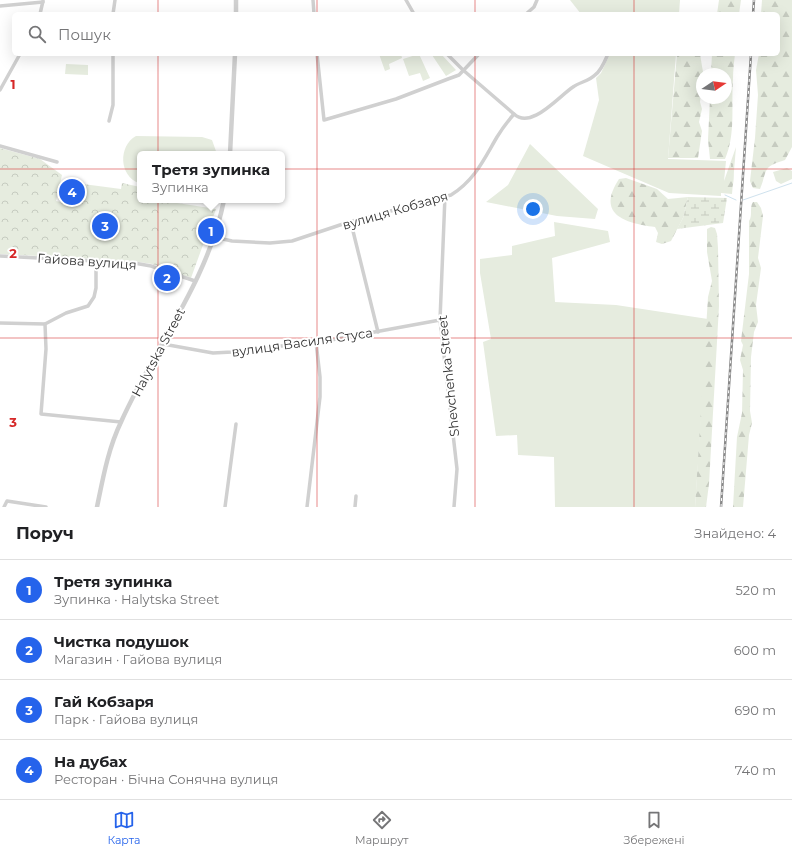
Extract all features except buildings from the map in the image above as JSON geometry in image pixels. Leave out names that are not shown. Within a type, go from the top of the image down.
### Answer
[{"type":"street","points":[[113,12],[115,0]]},
{"type":"street","points":[[236,0],[236,12]]},
{"type":"street","points":[[313,0],[314,12]]},
{"type":"street","points":[[406,0],[413,12]]},
{"type":"street","points":[[528,12],[534,7],[537,0]]},
{"type":"street","points":[[0,6],[43,1],[40,12]]},
{"type":"street","points":[[0,90],[19,56]]},
{"type":"street","points":[[109,122],[113,105],[112,56]]},
{"type":"street","points":[[230,151],[235,56]]},
{"type":"street","points":[[317,56],[324,120],[396,99],[454,77],[477,56]]},
{"type":"street","points":[[450,56],[463,70],[518,118],[525,119],[537,115],[574,86],[596,75],[607,56]]},
{"type":"street","name":"вулиця Кобзаря","points":[[214,238],[232,241],[270,243],[292,241],[349,222],[446,196],[462,188],[473,177],[514,114]]},
{"type":"street","points":[[0,146],[57,162]]},
{"type":"street","name":"Shevchenka Street","points":[[446,196],[440,320],[457,469],[454,507]]},
{"type":"street","name":"Halytska Street","points":[[97,507],[109,455],[121,422],[195,282],[214,238],[223,203]]},
{"type":"street","points":[[349,222],[352,227],[378,332]]},
{"type":"street","name":"Гайова вулиця","points":[[0,256],[134,263],[152,266],[195,282]]},
{"type":"street","points":[[0,323],[45,324],[66,313],[84,308],[91,302],[96,288],[96,261]]},
{"type":"street","name":"вулиця Василя Стуса","points":[[163,344],[214,353],[316,342],[440,320]]},
{"type":"street","points":[[45,324],[46,349],[41,414],[121,422]]},
{"type":"street","points":[[306,507],[320,397],[320,376],[316,342]]},
{"type":"street","points":[[225,507],[236,424]]},
{"type":"street","points":[[356,496],[356,507]]},
{"type":"street","points":[[4,507],[8,501],[46,507]]},
{"type":"green space","points":[[570,0],[680,0],[679,12],[579,12]]},
{"type":"green space","points":[[719,0],[741,0],[739,12],[717,12]]},
{"type":"green space","points":[[762,0],[792,0],[792,147],[785,160],[769,167],[765,173],[760,189],[753,188],[750,181],[758,95],[756,70],[759,56],[780,56],[780,12],[761,12]]},
{"type":"green space","points":[[380,56],[402,56],[402,58],[389,64],[390,69],[385,71]]},
{"type":"green space","points":[[413,56],[420,56],[430,78],[423,81],[420,73],[409,76],[403,59]]},
{"type":"green space","points":[[433,56],[443,56],[456,70],[446,76]]},
{"type":"green space","points":[[609,56],[676,56],[668,159],[726,161],[724,181],[736,147],[732,194],[721,193],[721,196],[669,193],[583,156],[599,100],[596,78],[601,73]]},
{"type":"green space","points":[[677,56],[700,56],[702,68],[696,68],[696,104],[701,104],[702,109],[699,122],[702,131],[698,158],[668,158]]},
{"type":"green space","points":[[712,56],[735,56],[732,130],[731,140],[725,159],[710,159],[708,140],[710,104],[732,104],[732,68],[711,68]]},
{"type":"green space","points":[[66,64],[88,65],[88,75],[65,74]]},
{"type":"green space","points":[[136,136],[202,137],[212,140],[216,151],[137,151],[137,182],[128,174],[123,161],[126,147]]},
{"type":"green space","points":[[530,144],[598,209],[595,219],[557,216],[486,202],[508,185]]},
{"type":"green space","points":[[0,148],[40,159],[62,175],[56,201],[75,205],[83,184],[121,189],[122,183],[137,186],[137,203],[177,203],[216,209],[191,278],[152,264],[132,261],[0,254]]},
{"type":"green space","points":[[731,163],[733,163],[734,179],[733,186],[729,192],[725,187],[731,172]]},
{"type":"green space","points":[[787,168],[792,171],[792,179],[781,184],[776,181],[773,172]]},
{"type":"green space","points":[[626,178],[657,189],[668,199],[688,197],[683,218],[671,241],[662,244],[656,242],[658,233],[655,227],[633,223],[617,215],[612,209],[611,201],[613,191],[619,179]]},
{"type":"green space","points":[[688,197],[727,198],[723,223],[677,229],[683,218]]},
{"type":"green space","points":[[753,202],[757,202],[761,208],[763,216],[758,258],[761,268],[756,305],[758,322],[754,332],[751,357],[750,411],[752,423],[749,435],[743,507],[733,507],[737,437],[742,413],[743,370],[740,360],[743,345],[741,341],[749,274],[749,221]]},
{"type":"green space","points":[[554,222],[608,231],[610,242],[552,258],[555,302],[616,305],[708,319],[695,507],[555,507],[554,457],[518,455],[517,435],[496,436],[483,342],[491,339],[480,273],[480,259],[512,255],[512,246],[555,236]]},
{"type":"green space","points":[[711,227],[715,228],[717,234],[719,306],[709,484],[706,507],[695,507],[708,297],[712,281],[707,252],[707,229]]},
{"type":"waterway","points":[[743,200],[792,183]]},
{"type":"waterway","points":[[725,195],[736,200]]},
{"type":"railway","points":[[753,12],[754,0]]},
{"type":"railway","points":[[721,507],[751,56]]},
{"type":"place","name":"На дубах","points":[[72,192]]},
{"type":"place","name":"Гай Кобзаря","points":[[105,226]]},
{"type":"place","name":"Третя зупинка","points":[[211,231]]},
{"type":"place","name":"Чистка подушок","points":[[167,278]]}]
